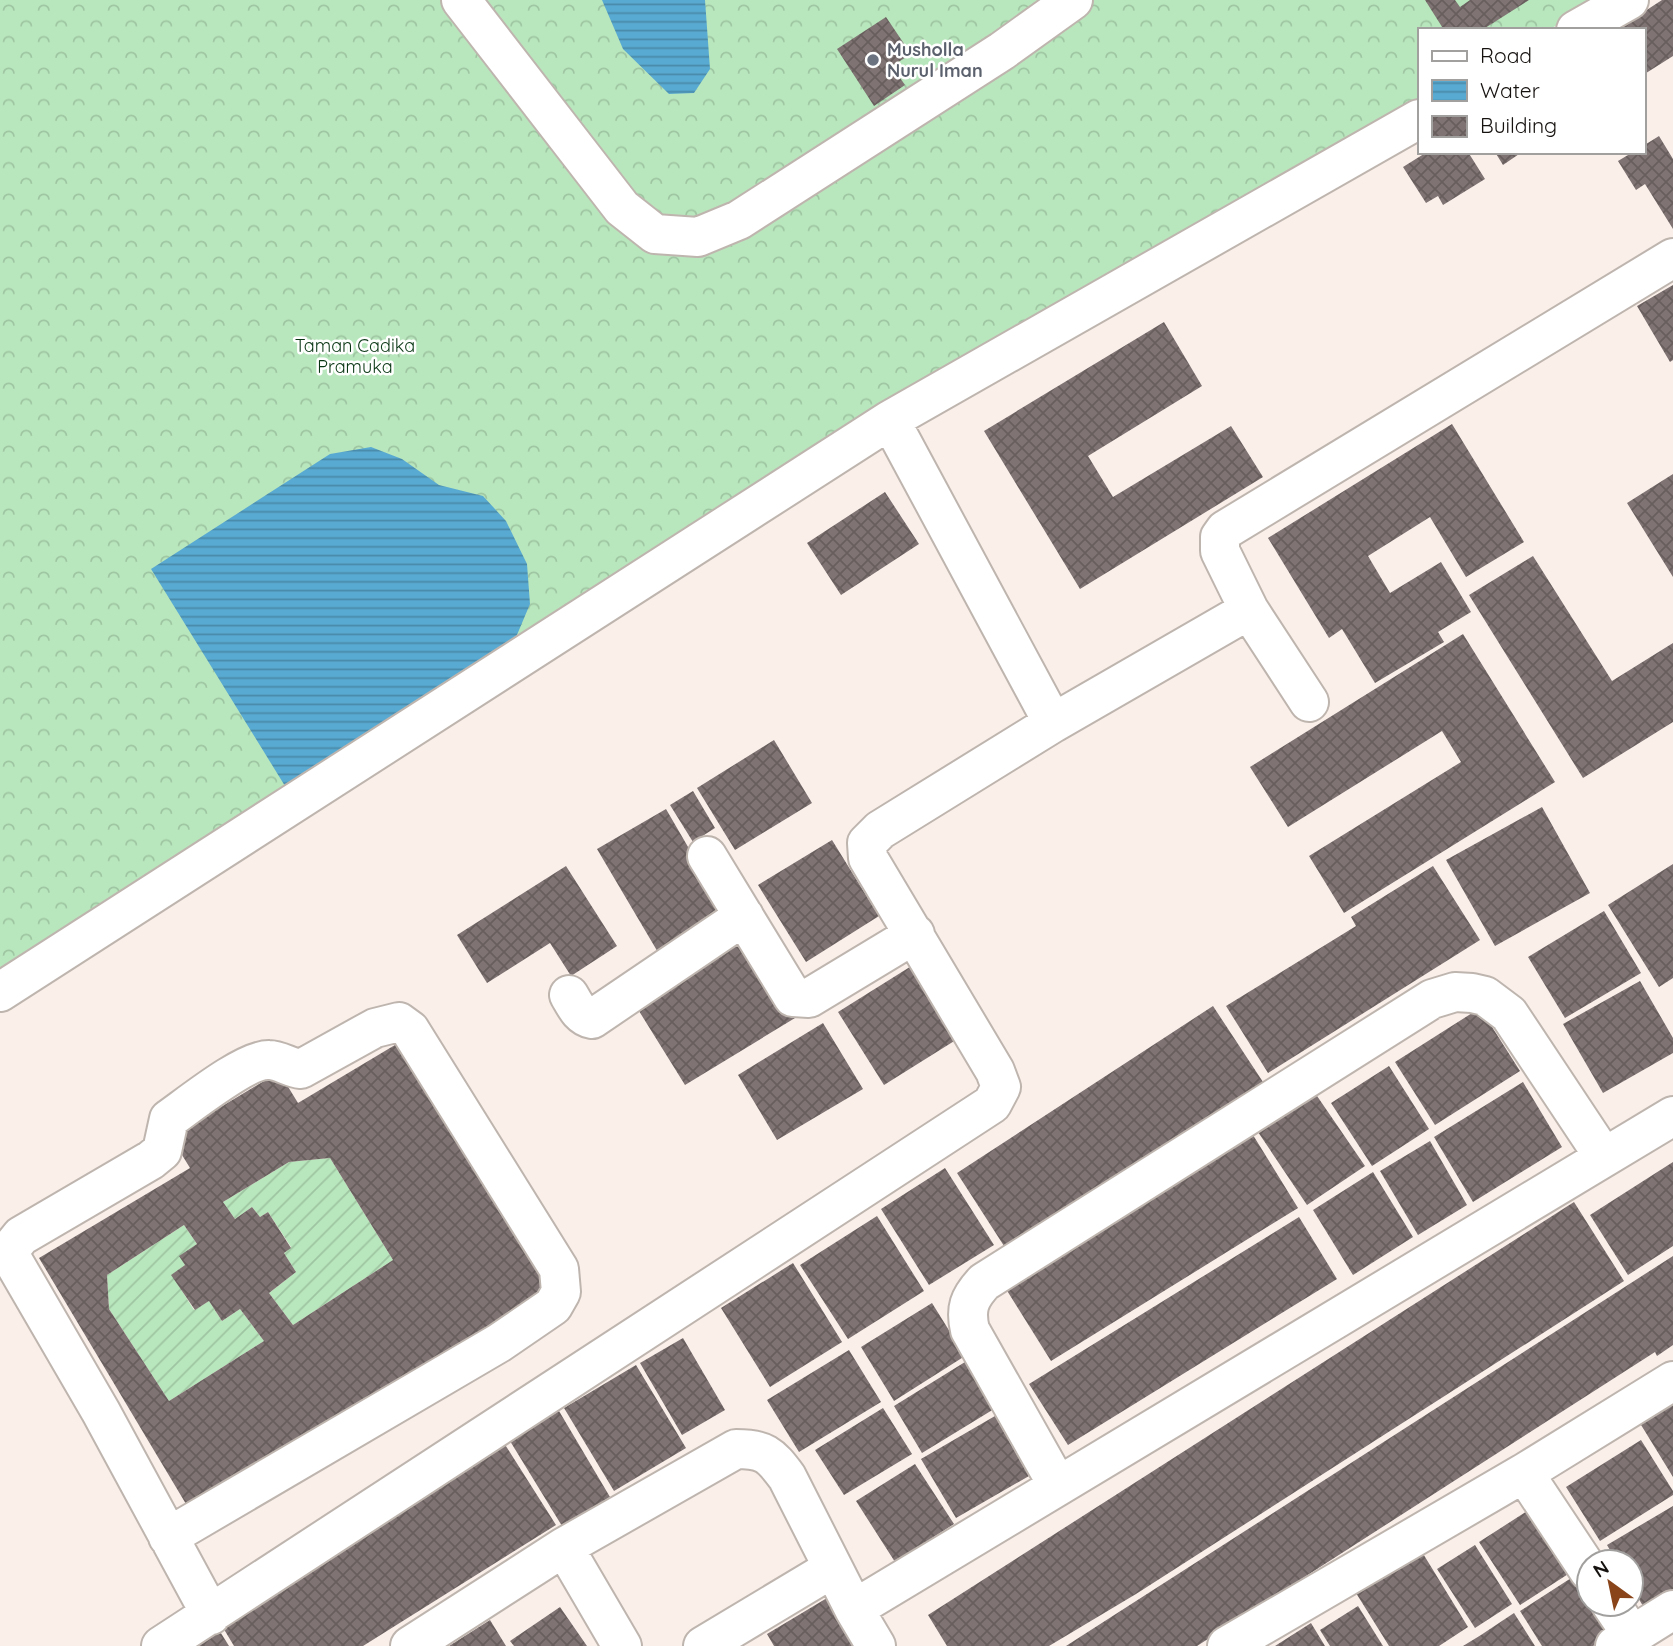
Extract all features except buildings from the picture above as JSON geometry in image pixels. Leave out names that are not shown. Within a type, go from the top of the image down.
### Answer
[{"type":"street","points":[[461,0],[622,208],[655,234],[698,237],[739,220],[794,187],[1002,51],[1073,0]]},
{"type":"street","points":[[1580,28],[1629,0]]},
{"type":"street","points":[[0,992],[890,419],[1418,120]]},
{"type":"street","points":[[1309,702],[1249,610],[1220,551],[1220,537],[1231,524],[1673,258]]},
{"type":"street","points":[[890,419],[1053,723]]},
{"type":"street","points":[[161,1646],[992,1104],[1001,1087],[995,1071],[868,858],[867,843],[880,830],[1053,723],[1249,610]]},
{"type":"street","points":[[706,856],[793,997],[809,998],[915,934]]},
{"type":"street","points":[[569,995],[581,1014],[592,1019],[744,916]]},
{"type":"street","points":[[1058,1486],[970,1330],[967,1306],[973,1294],[984,1282],[1432,999],[1455,992],[1472,993],[1485,996],[1509,1014],[1604,1157]]},
{"type":"street","points":[[168,1537],[499,1343],[553,1306],[561,1292],[559,1269],[410,1030],[399,1023],[375,1028],[301,1069],[268,1060],[252,1064],[169,1119],[162,1151],[151,1160],[21,1236],[9,1248],[8,1254],[101,1412],[168,1537],[211,1615]]},
{"type":"street","points":[[854,1609],[1673,1116]]},
{"type":"street","points":[[1227,1646],[1524,1473],[1673,1381]]},
{"type":"street","points":[[410,1646],[564,1547],[736,1449],[760,1450],[774,1459],[787,1477],[854,1609],[876,1646]]},
{"type":"street","points":[[1524,1473],[1575,1550]]},
{"type":"street","points":[[564,1547],[622,1646]]},
{"type":"street","points":[[703,1646],[833,1569]]},
{"type":"street","points":[[1616,1618],[1623,1641],[1673,1610]]},
{"type":"green space","name":"Taman Cadika Pramuka","points":[[0,0],[1596,0],[1552,28],[1418,28],[1418,112],[0,999]]},
{"type":"green space","points":[[330,1158],[393,1260],[293,1325],[269,1293],[296,1272],[284,1253],[291,1247],[268,1212],[260,1217],[252,1207],[235,1219],[223,1202],[289,1162]]},
{"type":"green space","points":[[184,1225],[197,1244],[180,1256],[185,1265],[172,1275],[194,1310],[209,1301],[222,1321],[240,1309],[264,1341],[169,1401],[109,1309],[107,1275]]},
{"type":"water","points":[[602,0],[705,0],[710,69],[694,93],[669,94],[623,49]]},
{"type":"water","points":[[371,447],[402,459],[439,485],[483,496],[506,521],[527,564],[530,604],[514,642],[285,786],[151,569],[330,454]]},
{"type":"place","name":"Musholla Nurul Iman","points":[[873,60]]}]
